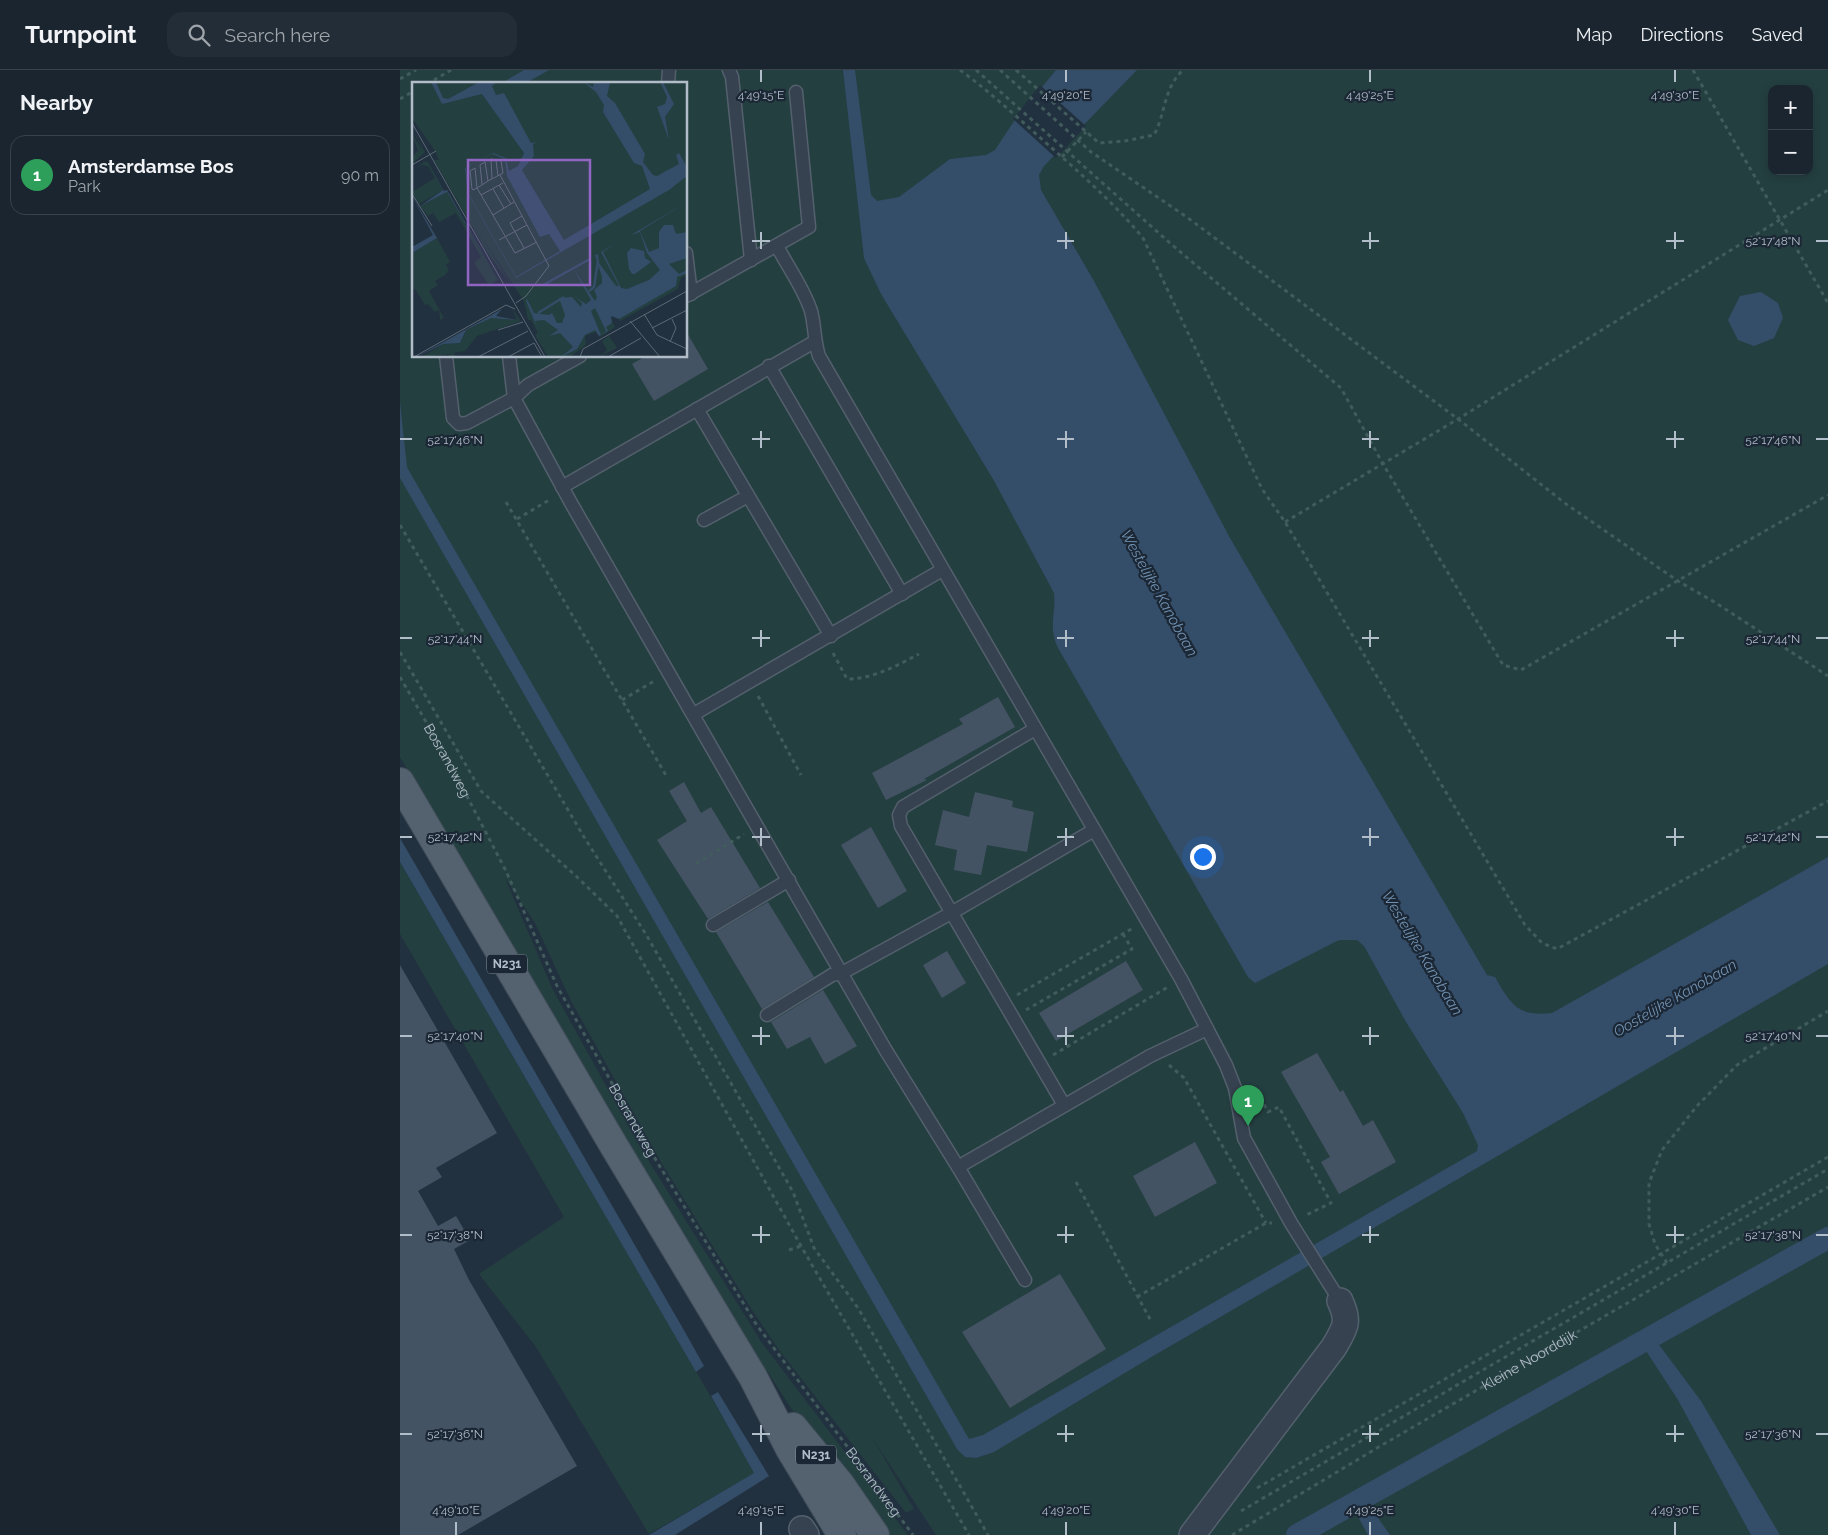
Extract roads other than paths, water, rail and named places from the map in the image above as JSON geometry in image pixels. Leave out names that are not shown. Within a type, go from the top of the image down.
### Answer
[{"type":"main road","name":"Bosrandweg","points":[[400,782],[614,1146],[753,1377],[790,1449],[842,1535]]},
{"type":"main road","name":"Bosrandweg","points":[[753,1377],[840,1484],[875,1535]]},
{"type":"street","points":[[1192,1535],[1345,1330],[1346,1315],[1340,1301]]},
{"type":"lane","points":[[729,70],[732,77],[751,260]]},
{"type":"lane","points":[[688,295],[809,227],[796,92]]},
{"type":"lane","points":[[777,246],[810,308],[814,325],[814,342],[819,356],[1181,979],[1207,1028],[1235,1088],[1244,1138],[1291,1222],[1340,1301]]},
{"type":"lane","points":[[562,487],[769,366],[814,342]]},
{"type":"lane","points":[[446,358],[453,418],[459,424],[467,423],[514,398],[528,386],[575,358]]},
{"type":"lane","points":[[509,358],[514,398],[562,487],[842,973],[1024,1280]]},
{"type":"lane","points":[[769,366],[902,594]]},
{"type":"lane","points":[[696,409],[748,496],[828,638]]},
{"type":"lane","points":[[704,520],[748,496]]},
{"type":"lane","points":[[694,714],[828,638],[942,570]]},
{"type":"lane","points":[[1035,729],[903,807],[899,815],[900,826],[953,912],[1064,1106]]},
{"type":"lane","points":[[767,1015],[832,975],[842,973],[953,912],[1094,830]]},
{"type":"lane","points":[[713,926],[789,880]]},
{"type":"lane","points":[[958,1167],[1150,1056],[1207,1028]]},
{"type":"water","points":[[524,70],[549,70],[528,82],[503,82]]},
{"type":"water","points":[[843,70],[855,70],[871,195],[877,201],[899,197],[950,159],[986,155],[995,150],[1014,121],[1056,70],[1137,70],[1044,166],[1039,175],[1041,190],[1094,281],[1230,538],[1487,975],[1495,977],[1511,1002],[1517,1007],[1531,1013],[1552,1013],[1828,857],[1828,964],[1148,1359],[994,1452],[976,1458],[965,1457],[957,1449],[400,478],[400,402],[407,467],[969,1439],[983,1435],[1477,1151],[1478,1145],[1463,1113],[1406,1022],[1364,946],[1357,940],[1339,940],[1255,983],[1248,977],[1058,648],[1053,634],[1054,593],[993,479],[881,294],[864,258]]},
{"type":"water","points":[[1761,292],[1778,303],[1783,318],[1774,338],[1754,346],[1738,340],[1728,320],[1740,296]]},
{"type":"water","points":[[400,838],[704,1366],[696,1372],[400,862]]},
{"type":"water","points":[[1648,1330],[1701,1401],[1780,1535],[1751,1535],[1678,1400],[1637,1337]]},
{"type":"water","points":[[718,1392],[769,1476],[675,1535],[649,1535],[754,1473],[711,1396]]},
{"type":"water","points":[[1362,1495],[1390,1535],[1368,1535],[1350,1502]]},
{"type":"waterway","points":[[1297,1535],[1828,1238]]},
{"type":"place","name":"Amsterdamse Bos","points":[[1248,1126]]},
{"type":"water label","name":"Westelijke Kanobaan","points":[[1159,593]]},
{"type":"water label","name":"Westelijke Kanobaan","points":[[1422,953]]},
{"type":"water label","name":"Oostelijke Kanobaan","points":[[1675,998]]}]
